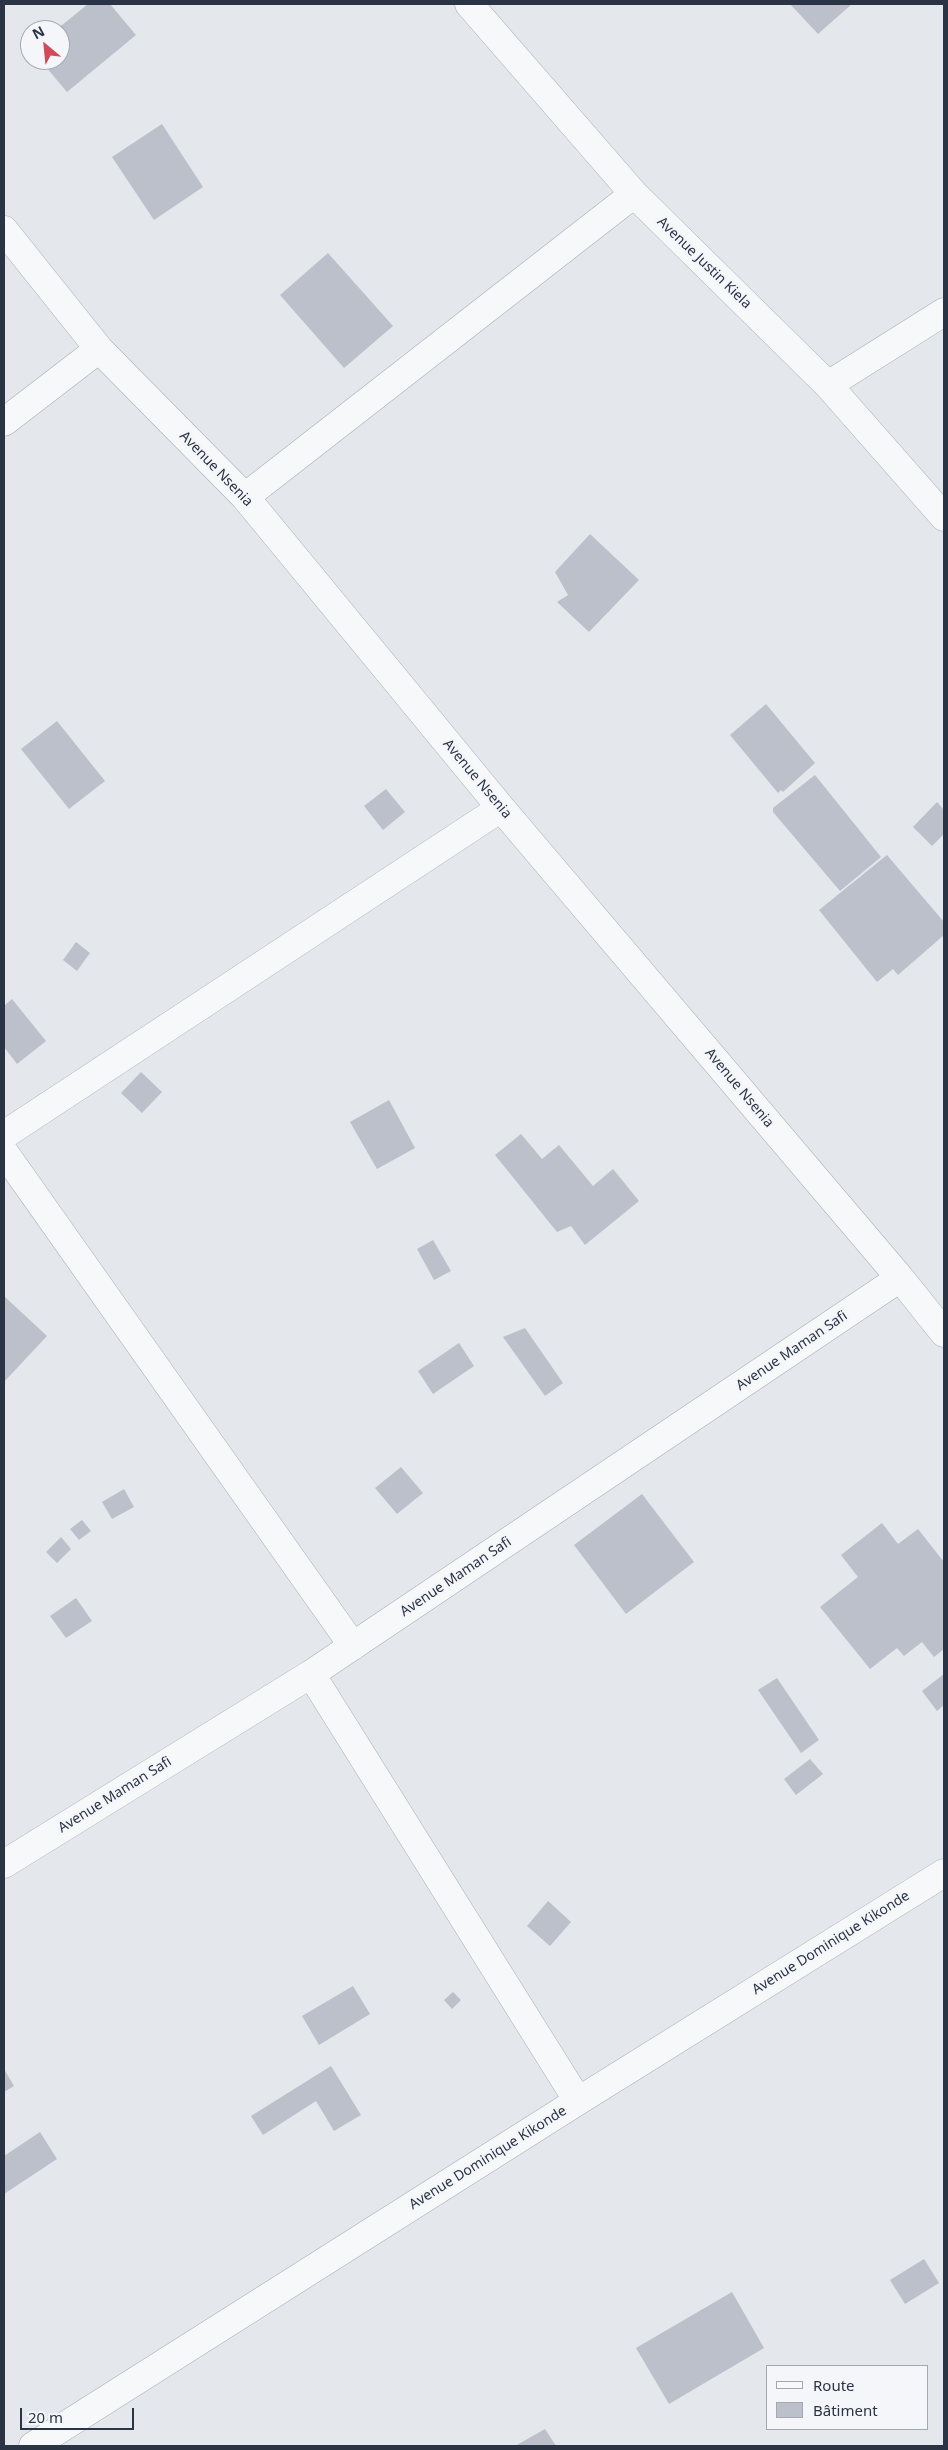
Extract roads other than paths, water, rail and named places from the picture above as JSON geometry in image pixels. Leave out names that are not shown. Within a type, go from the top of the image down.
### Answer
[{"type":"street","name":"Avenue Justin Kiela","points":[[469,4],[634,194],[828,385],[944,517]]},
{"type":"street","points":[[245,497],[634,194]]},
{"type":"street","name":"Avenue Nsenia","points":[[4,230],[99,349],[245,497],[501,808],[900,1278],[944,1333]]},
{"type":"street","points":[[828,385],[944,312]]},
{"type":"street","points":[[4,422],[99,349]]},
{"type":"street","points":[[4,1135],[501,808]]},
{"type":"street","points":[[4,1152],[353,1646]]},
{"type":"street","name":"Avenue Maman Safi","points":[[4,1864],[311,1674],[900,1278]]},
{"type":"street","points":[[311,1674],[578,2101]]},
{"type":"street","name":"Avenue Dominique Kikonde","points":[[33,2446],[578,2101],[944,1873]]}]
